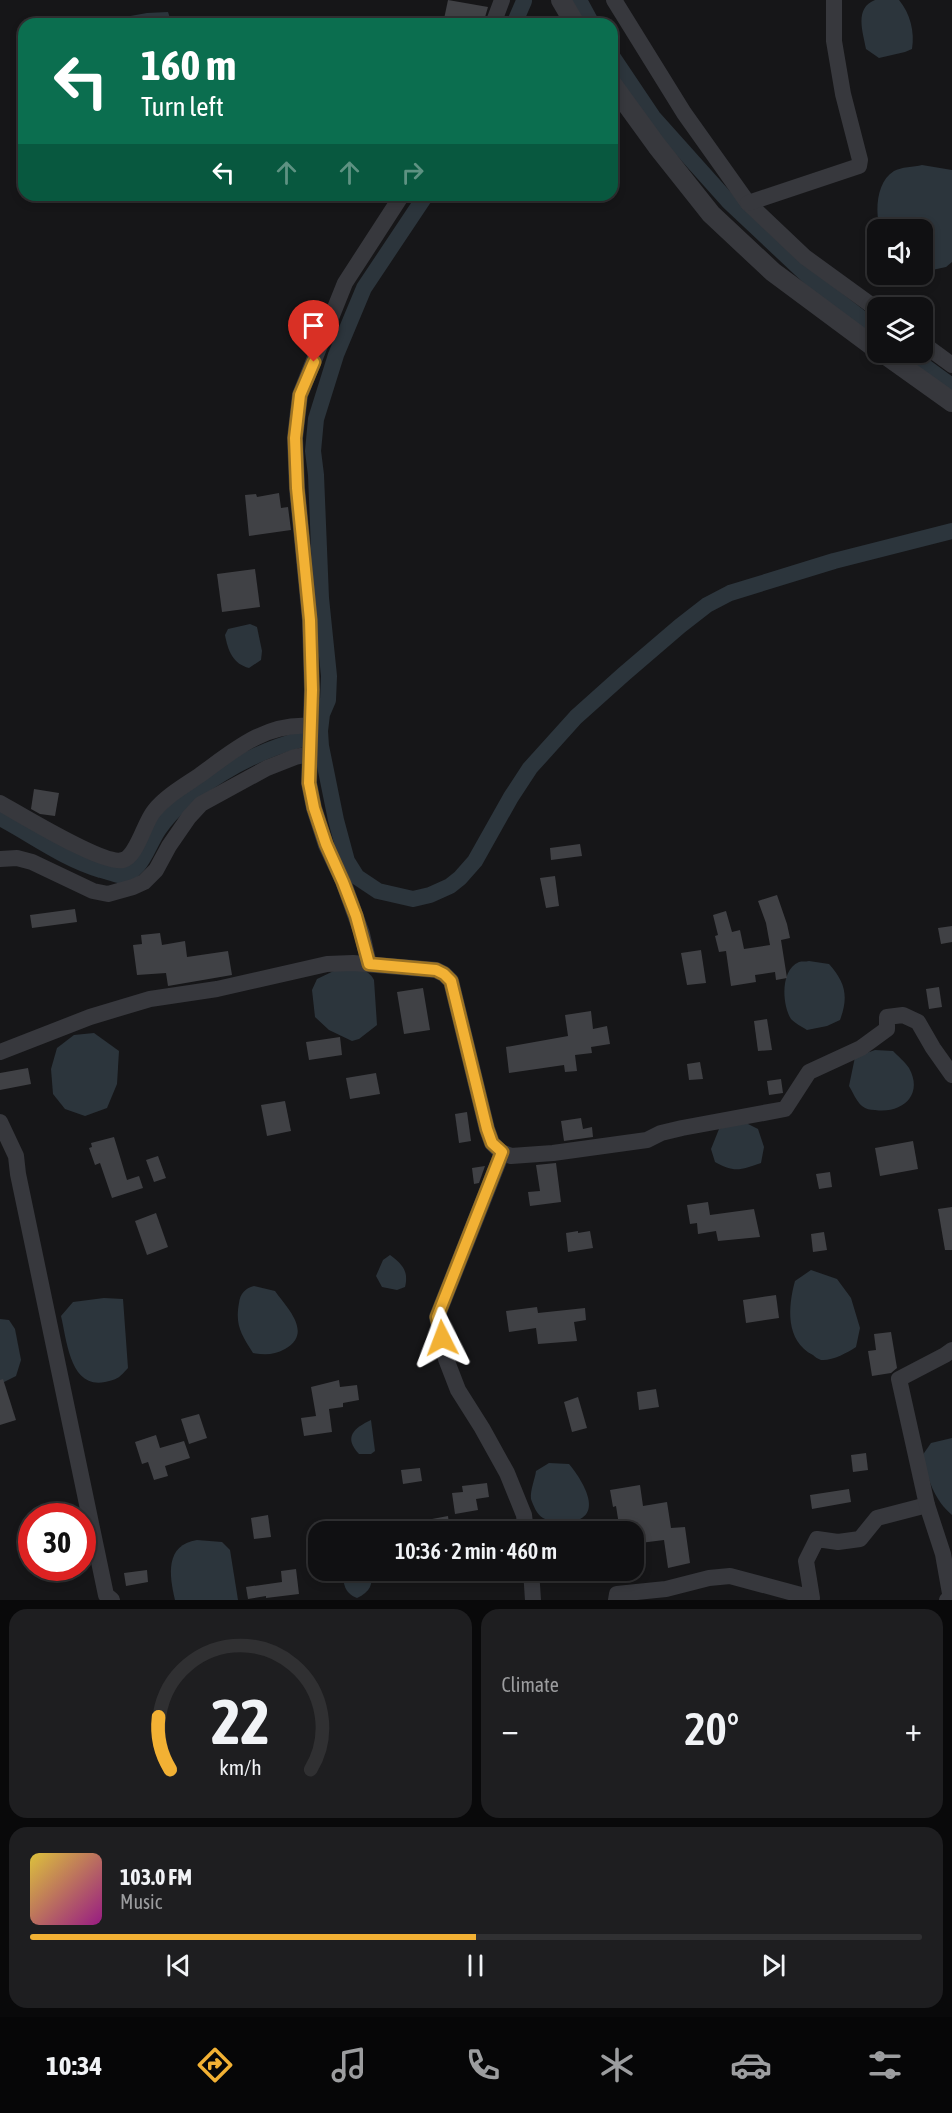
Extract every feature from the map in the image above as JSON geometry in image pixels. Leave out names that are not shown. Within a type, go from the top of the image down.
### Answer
[{"type":"street","points":[[495,18],[502,0]]},
{"type":"street","points":[[561,0],[572,18]]},
{"type":"street","points":[[614,0],[684,112],[748,203],[805,257],[867,302]]},
{"type":"street","points":[[748,203],[859,166],[860,160],[843,94],[834,41],[834,0]]},
{"type":"street","points":[[618,92],[711,214],[773,272],[867,342]]},
{"type":"street","points":[[369,964],[362,934],[314,808],[309,783],[312,690],[310,620],[297,488],[295,438],[300,395],[345,283],[398,201]]},
{"type":"street","points":[[933,351],[952,365]]},
{"type":"street","points":[[897,363],[952,402]]},
{"type":"street","points":[[0,803],[94,854],[113,860],[123,860],[137,845],[141,832],[153,812],[167,798],[235,748],[250,739],[277,730],[301,725],[310,726]]},
{"type":"street","points":[[0,859],[18,858],[32,862],[93,891],[108,894],[133,887],[144,882],[156,870],[176,837],[201,804],[267,768],[310,754]]},
{"type":"street","points":[[0,1052],[90,1017],[150,999],[217,989],[327,964],[369,964],[436,970],[451,981],[487,1129],[492,1143],[511,1156],[553,1153],[647,1140],[661,1133],[682,1128],[785,1109],[809,1072],[861,1048],[878,1037],[887,1029],[887,1017],[891,1015],[903,1015],[918,1022],[952,1076]]},
{"type":"street","points":[[0,1122],[16,1156],[73,1444],[106,1595],[112,1600]]},
{"type":"street","points":[[502,1152],[437,1317],[446,1359],[458,1390],[507,1473],[525,1521]]},
{"type":"street","points":[[947,1600],[951,1599],[943,1554],[927,1505],[899,1379],[945,1356],[952,1350]]},
{"type":"street","points":[[616,1600],[617,1594],[666,1589],[709,1578],[730,1576],[812,1599],[806,1561],[817,1539],[838,1542],[860,1539],[877,1518],[927,1505]]},
{"type":"street","points":[[532,1581],[533,1600]]},
{"type":"shaded area","points":[[875,0],[899,0],[911,23],[912,49],[879,58],[866,49],[862,15],[868,4]]},
{"type":"shaded area","points":[[168,12],[170,18],[119,18]]},
{"type":"shaded area","points":[[922,165],[952,170],[952,262],[946,267],[933,270],[933,219],[879,219],[877,206],[880,190],[888,176],[904,168]]},
{"type":"shaded area","points":[[250,624],[257,627],[262,651],[261,660],[249,668],[243,666],[232,656],[225,635],[228,629]]},
{"type":"shaded area","points":[[799,962],[829,964],[842,983],[845,996],[840,1020],[827,1026],[807,1030],[791,1019],[784,988],[788,972],[793,966]]},
{"type":"shaded area","points":[[340,968],[364,971],[374,980],[377,1025],[359,1039],[352,1041],[329,1030],[315,1017],[312,990],[317,979]]},
{"type":"shaded area","points":[[94,1033],[119,1051],[117,1084],[107,1108],[85,1116],[65,1109],[53,1094],[51,1069],[57,1048],[74,1035]]},
{"type":"shaded area","points":[[875,1050],[893,1051],[909,1068],[914,1087],[908,1101],[902,1106],[885,1110],[865,1108],[858,1102],[849,1086],[855,1057]]},
{"type":"shaded area","points":[[742,1121],[758,1129],[764,1147],[761,1163],[738,1169],[727,1168],[715,1162],[711,1149],[719,1129]]},
{"type":"shaded area","points":[[390,1255],[401,1265],[406,1277],[405,1287],[397,1290],[382,1287],[376,1276],[383,1260]]},
{"type":"shaded area","points":[[811,1270],[837,1279],[851,1298],[860,1328],[856,1347],[844,1354],[825,1360],[820,1360],[804,1349],[797,1341],[791,1322],[791,1301],[795,1281]]},
{"type":"shaded area","points":[[254,1286],[275,1291],[291,1313],[298,1328],[293,1343],[281,1351],[269,1354],[253,1353],[242,1335],[238,1317],[240,1300],[246,1290]]},
{"type":"shaded area","points":[[104,1298],[123,1299],[128,1368],[116,1379],[93,1382],[84,1378],[77,1371],[72,1361],[61,1316],[73,1302]]},
{"type":"shaded area","points":[[0,1319],[9,1320],[15,1329],[21,1360],[16,1376],[0,1384]]},
{"type":"shaded area","points":[[371,1420],[375,1451],[371,1454],[359,1454],[351,1438],[360,1426]]},
{"type":"shaded area","points":[[952,1438],[952,1515],[936,1496],[922,1456],[931,1443]]},
{"type":"shaded area","points":[[549,1463],[569,1464],[581,1480],[588,1499],[589,1508],[586,1515],[572,1521],[551,1521],[541,1517],[531,1499],[536,1471]]},
{"type":"shaded area","points":[[197,1540],[222,1542],[230,1550],[238,1600],[175,1600],[171,1581],[174,1555],[179,1548]]},
{"type":"shaded area","points":[[344,1581],[371,1581],[368,1590],[357,1598],[349,1593]]},
{"type":"building","points":[[448,0],[488,7],[485,18],[444,18]]},
{"type":"building","points":[[279,493],[281,508],[288,507],[291,530],[249,536],[245,495],[256,494],[257,497]]},
{"type":"building","points":[[255,569],[260,607],[222,612],[217,574]]},
{"type":"building","points":[[34,789],[59,793],[55,816],[40,814],[31,809]]},
{"type":"building","points":[[580,844],[582,856],[551,860],[550,848]]},
{"type":"building","points":[[555,876],[559,906],[546,908],[540,878]]},
{"type":"building","points":[[777,895],[790,938],[781,940],[787,978],[776,980],[775,972],[755,975],[756,982],[731,986],[726,951],[719,952],[713,915],[726,911],[732,932],[740,930],[744,949],[770,945],[766,923],[758,901]]},
{"type":"building","points":[[75,909],[77,922],[32,928],[30,915]]},
{"type":"building","points":[[952,926],[952,942],[941,944],[938,928]]},
{"type":"building","points":[[160,933],[162,945],[185,941],[187,957],[228,951],[232,975],[168,986],[166,973],[137,975],[133,945],[142,944],[141,935]]},
{"type":"building","points":[[701,950],[706,983],[687,985],[681,953]]},
{"type":"building","points":[[939,987],[942,1007],[929,1009],[926,989]]},
{"type":"building","points":[[423,988],[430,1030],[404,1034],[397,992]]},
{"type":"building","points":[[591,1011],[593,1029],[607,1026],[610,1044],[591,1047],[592,1053],[575,1055],[577,1071],[565,1072],[564,1065],[509,1073],[506,1047],[568,1036],[565,1015]]},
{"type":"building","points":[[767,1019],[772,1050],[758,1051],[754,1021]]},
{"type":"building","points":[[340,1037],[342,1055],[309,1060],[306,1042]]},
{"type":"building","points":[[700,1062],[703,1079],[689,1080],[687,1064]]},
{"type":"building","points":[[28,1068],[31,1084],[0,1090],[0,1073]]},
{"type":"building","points":[[376,1073],[380,1094],[350,1099],[346,1078]]},
{"type":"building","points":[[781,1079],[783,1093],[769,1095],[767,1081]]},
{"type":"building","points":[[285,1101],[291,1131],[267,1136],[261,1105]]},
{"type":"building","points":[[467,1112],[471,1141],[459,1143],[455,1114]]},
{"type":"building","points":[[581,1118],[583,1129],[592,1127],[593,1137],[564,1141],[561,1121]]},
{"type":"building","points":[[114,1137],[127,1180],[139,1176],[143,1188],[112,1198],[100,1163],[95,1165],[89,1148],[92,1147],[91,1143]]},
{"type":"building","points":[[913,1141],[918,1169],[880,1176],[875,1148]]},
{"type":"building","points":[[158,1156],[166,1178],[154,1182],[146,1160]]},
{"type":"building","points":[[556,1163],[561,1202],[530,1206],[528,1192],[540,1191],[536,1165]]},
{"type":"building","points":[[485,1166],[479,1183],[474,1184],[472,1168]]},
{"type":"building","points":[[830,1172],[832,1187],[819,1189],[816,1174]]},
{"type":"building","points":[[708,1202],[710,1215],[754,1209],[760,1237],[718,1241],[716,1231],[698,1234],[697,1223],[690,1224],[687,1205]]},
{"type":"building","points":[[952,1207],[952,1250],[945,1250],[938,1209]]},
{"type":"building","points":[[156,1213],[168,1247],[147,1255],[135,1221]]},
{"type":"building","points":[[578,1231],[578,1233],[590,1231],[593,1248],[568,1252],[566,1233]]},
{"type":"building","points":[[824,1232],[827,1250],[813,1252],[811,1234]]},
{"type":"building","points":[[776,1295],[779,1318],[746,1323],[743,1300]]},
{"type":"building","points":[[537,1307],[538,1313],[585,1308],[586,1320],[574,1322],[577,1341],[538,1344],[536,1328],[509,1332],[506,1311]]},
{"type":"building","points":[[891,1332],[897,1368],[891,1373],[872,1376],[868,1351],[876,1350],[874,1334]]},
{"type":"building","points":[[3,1379],[16,1420],[0,1425],[0,1380]]},
{"type":"building","points":[[339,1380],[340,1387],[357,1385],[359,1400],[343,1403],[343,1407],[329,1409],[332,1432],[304,1436],[301,1418],[316,1416],[311,1387]]},
{"type":"building","points":[[656,1389],[659,1407],[639,1410],[637,1392]]},
{"type":"building","points":[[578,1397],[587,1428],[572,1432],[564,1402]]},
{"type":"building","points":[[199,1414],[207,1438],[189,1444],[181,1419]]},
{"type":"building","points":[[156,1435],[160,1448],[184,1441],[190,1458],[165,1466],[168,1476],[154,1480],[148,1462],[142,1464],[135,1442]]},
{"type":"building","points":[[866,1453],[868,1470],[853,1472],[851,1455]]},
{"type":"building","points":[[420,1468],[422,1481],[403,1484],[401,1470]]},
{"type":"building","points":[[487,1483],[489,1497],[476,1499],[478,1510],[455,1514],[452,1493],[463,1492],[462,1486]]},
{"type":"building","points":[[640,1485],[643,1506],[667,1502],[671,1528],[685,1527],[690,1563],[668,1568],[664,1540],[644,1542],[644,1521],[618,1521],[610,1490]]},
{"type":"building","points":[[849,1489],[851,1502],[812,1509],[810,1495]]},
{"type":"building","points":[[268,1515],[271,1537],[254,1539],[251,1518]]},
{"type":"building","points":[[448,1516],[449,1521],[432,1521],[432,1519]]},
{"type":"building","points":[[296,1569],[299,1594],[248,1599],[246,1587],[282,1582],[281,1571]]},
{"type":"building","points":[[147,1570],[148,1582],[126,1586],[124,1573]]},
{"type":"waterway","points":[[579,0],[589,18]]},
{"type":"waterway","points":[[517,18],[524,1]]},
{"type":"waterway","points":[[618,65],[653,117],[729,202],[812,280],[867,322]]},
{"type":"waterway","points":[[422,201],[364,288],[336,355],[316,419],[313,451],[321,598],[329,676],[328,700],[322,714],[320,731],[321,746],[347,861],[357,877],[378,891],[413,899],[430,895],[450,886],[460,878],[475,861],[530,768],[576,717],[707,605],[730,593],[834,561],[952,531]]},
{"type":"waterway","points":[[920,363],[952,386]]},
{"type":"waterway","points":[[0,818],[74,860],[114,874],[127,874],[138,865],[159,829],[186,799],[241,763],[261,753],[299,740]]},
{"type":"route","points":[[314,362],[300,395],[295,438],[297,488],[310,620],[312,690],[309,783],[314,808],[362,934],[369,964],[436,970],[451,981],[487,1129],[492,1143],[502,1152],[437,1317],[442,1338]]}]
